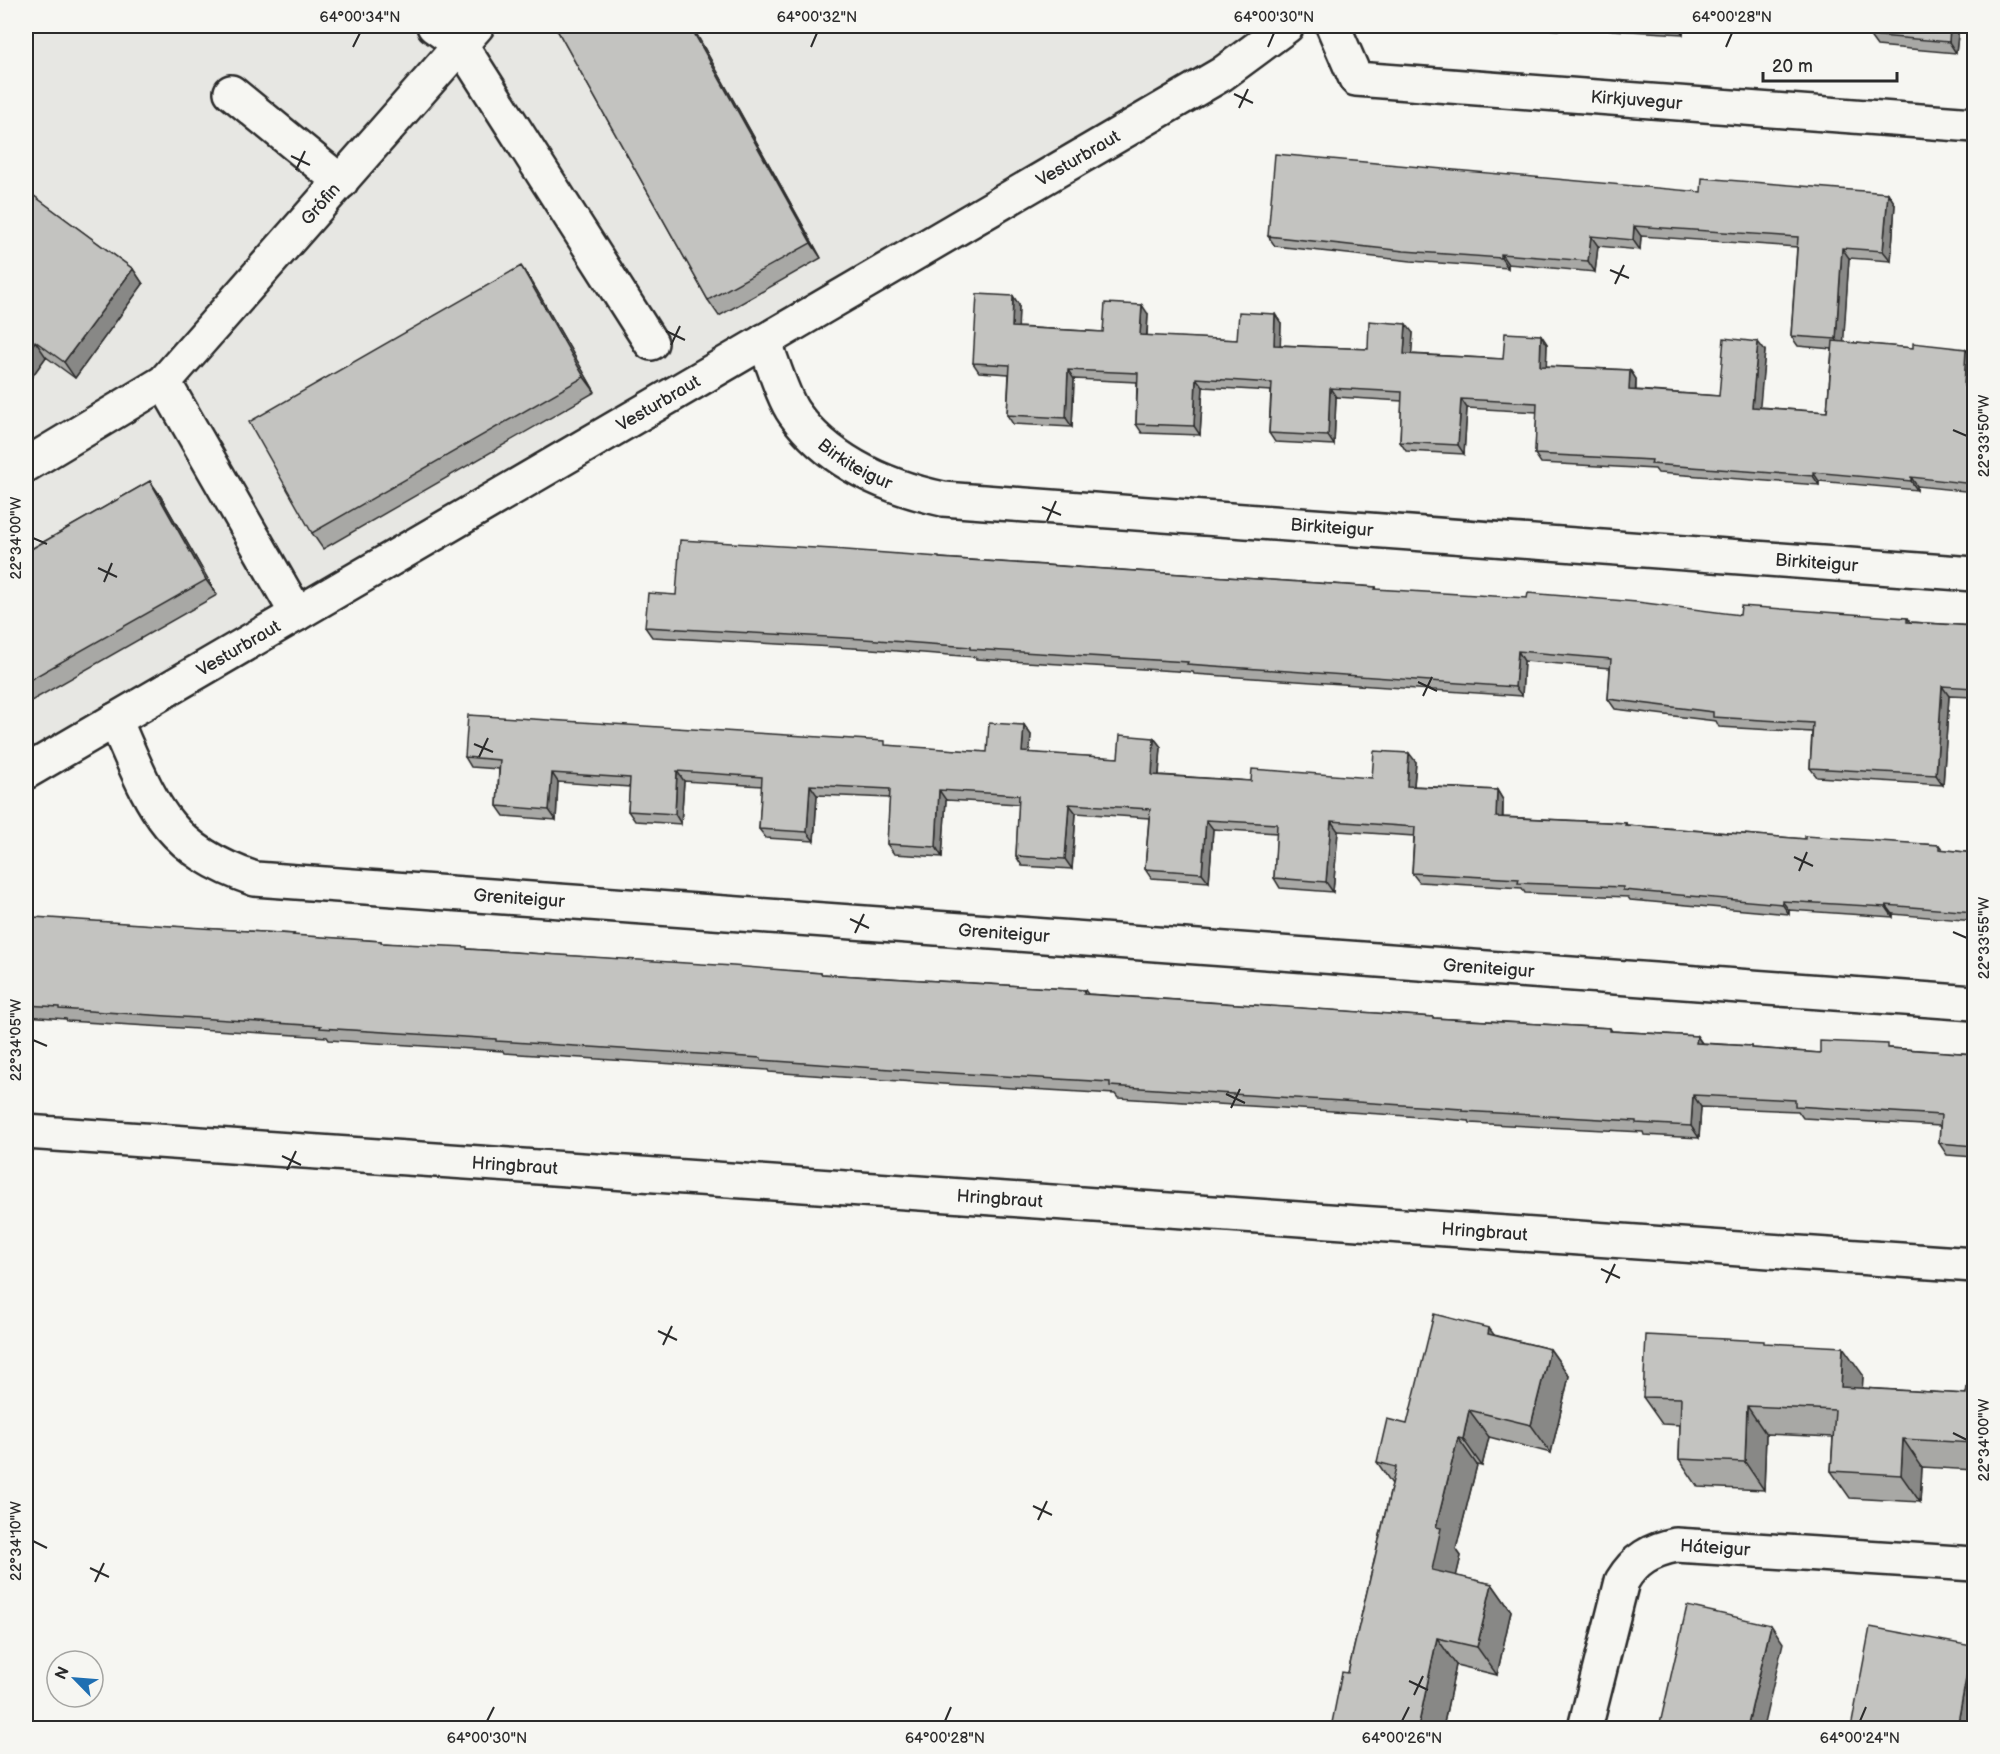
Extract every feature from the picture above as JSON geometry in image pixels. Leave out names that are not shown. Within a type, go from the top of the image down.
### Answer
[{"type":"street","points":[[434,26],[469,35],[651,343]]},
{"type":"street","name":"Vesturbraut","points":[[26,772],[1222,74],[1287,26]]},
{"type":"street","name":"Kirkjuvegur","points":[[1333,26],[1356,79],[1974,125]]},
{"type":"street","name":"Grófin","points":[[26,465],[164,382],[469,35]]},
{"type":"street","points":[[231,92],[341,182]]},
{"type":"street","name":"Birkiteigur","points":[[764,341],[793,412],[818,439],[854,467],[882,481],[912,492],[943,498],[1974,574]]},
{"type":"street","points":[[164,382],[297,614]]},
{"type":"street","name":"Greniteigur","points":[[114,720],[152,803],[182,840],[204,857],[228,870],[255,879],[1974,1003]]},
{"type":"street","name":"Hringbraut","points":[[26,1132],[1974,1265]]},
{"type":"street","name":"Háteigur","points":[[1585,1728],[1622,1581],[1630,1568],[1642,1557],[1658,1549],[1676,1545],[1974,1564]]},
{"type":"shaded area","points":[[26,26],[1287,26],[26,772]]},
{"type":"building","points":[[555,26],[690,26],[811,243],[708,300]]},
{"type":"building","points":[[1870,26],[1950,26],[1949,42],[1869,35]]},
{"type":"building","points":[[1275,154],[1701,192],[1702,178],[1888,193],[1883,251],[1842,248],[1836,339],[1791,336],[1798,237],[1634,226],[1633,240],[1591,236],[1588,261],[1501,254],[1501,258],[1404,251],[1268,236]]},
{"type":"building","points":[[26,190],[133,269],[64,362],[35,341],[26,355]]},
{"type":"building","points":[[521,266],[584,377],[312,533],[249,422]]},
{"type":"building","points":[[977,294],[1013,296],[1012,327],[1103,332],[1105,303],[1142,305],[1140,335],[1237,340],[1239,312],[1275,314],[1274,345],[1368,349],[1369,321],[1406,324],[1404,354],[1503,359],[1505,333],[1541,335],[1540,366],[1630,370],[1629,390],[1719,396],[1724,338],[1758,342],[1752,407],[1827,412],[1833,341],[1913,348],[1913,343],[1966,349],[1964,386],[1974,387],[1974,484],[1911,477],[1911,481],[1813,472],[1813,476],[1651,464],[1652,460],[1535,454],[1537,403],[1461,399],[1458,445],[1400,442],[1402,392],[1330,388],[1328,436],[1269,433],[1272,383],[1196,378],[1194,426],[1136,424],[1138,373],[1068,370],[1066,418],[1007,415],[1010,365],[973,363]]},
{"type":"building","points":[[150,481],[206,580],[26,682],[26,552]]},
{"type":"building","points":[[680,540],[1376,587],[1375,589],[1527,598],[1528,593],[1637,602],[1740,615],[1741,606],[1907,618],[1907,622],[1974,626],[1974,688],[1942,686],[1936,775],[1810,768],[1813,723],[1713,717],[1713,712],[1608,699],[1611,659],[1518,651],[1515,687],[1187,664],[1188,662],[970,649],[970,647],[864,639],[645,627],[648,593],[676,595]]},
{"type":"building","points":[[468,715],[885,741],[885,745],[987,752],[989,723],[1024,725],[1022,752],[1118,758],[1120,735],[1154,738],[1152,775],[1251,781],[1252,769],[1372,778],[1374,751],[1409,753],[1407,786],[1497,790],[1496,817],[1626,823],[1625,825],[1805,839],[1805,836],[1939,845],[1939,849],[1974,853],[1974,912],[1886,905],[1886,907],[1782,901],[1782,904],[1623,890],[1623,887],[1518,883],[1519,879],[1412,873],[1415,827],[1331,821],[1326,882],[1274,878],[1277,824],[1206,820],[1202,873],[1145,869],[1150,809],[1069,804],[1065,859],[1016,856],[1019,795],[939,790],[936,847],[887,844],[890,789],[810,785],[807,832],[759,829],[762,777],[677,771],[675,814],[628,811],[630,778],[552,773],[549,810],[497,806],[500,760],[465,757]]},
{"type":"building","points":[[26,914],[34,915],[34,917],[294,934],[381,941],[381,943],[1085,990],[1084,994],[1610,1028],[1610,1031],[1697,1036],[1696,1043],[1820,1053],[1820,1041],[1888,1044],[1888,1048],[1974,1054],[1974,1146],[1939,1143],[1941,1115],[1795,1106],[1795,1100],[1693,1095],[1691,1126],[1110,1086],[1110,1082],[761,1060],[761,1058],[320,1028],[321,1026],[59,1009],[59,1007],[26,1005]]},
{"type":"building","points":[[1434,1314],[1489,1328],[1488,1334],[1550,1349],[1531,1425],[1469,1410],[1463,1439],[1458,1438],[1436,1527],[1441,1528],[1432,1570],[1492,1584],[1477,1647],[1437,1638],[1418,1728],[1331,1728],[1342,1672],[1348,1673],[1396,1467],[1377,1462],[1387,1419],[1407,1424]]},
{"type":"building","points":[[1646,1335],[1843,1347],[1841,1387],[1966,1394],[1972,1353],[1974,1353],[1974,1443],[1903,1439],[1901,1475],[1831,1471],[1835,1410],[1747,1406],[1745,1462],[1679,1459],[1681,1398],[1643,1397]]},
{"type":"building","points":[[1687,1606],[1771,1625],[1747,1728],[1659,1728]]},
{"type":"building","points":[[1870,1627],[1972,1646],[1957,1728],[1851,1728]]}]
